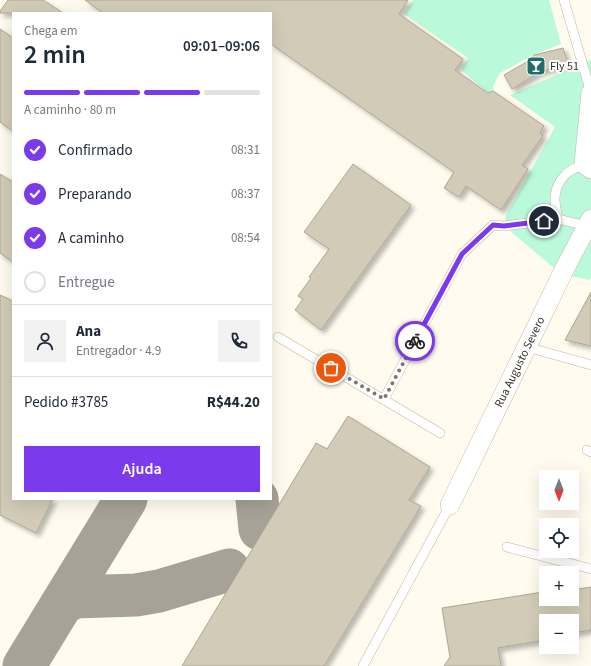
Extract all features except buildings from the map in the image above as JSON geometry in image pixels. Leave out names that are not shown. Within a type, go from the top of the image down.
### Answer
[{"type":"street","points":[[587,167],[591,93]]},
{"type":"street","name":"Rua Augusto Severo","points":[[450,505],[565,268],[589,222]]},
{"type":"lane","points":[[564,0],[591,93]]},
{"type":"lane","points":[[558,219],[554,204],[554,192],[565,174],[587,167]]},
{"type":"lane","points":[[384,399],[462,254],[493,225],[504,226],[558,219],[589,222]]},
{"type":"lane","points":[[278,337],[440,433]]},
{"type":"lane","points":[[527,347],[591,365]]},
{"type":"lane","points":[[363,666],[450,505]]},
{"type":"lane","points":[[507,547],[591,570]]},
{"type":"green space","points":[[413,0],[549,0],[561,44],[533,55],[500,73],[493,86],[495,98],[461,70],[468,58],[404,14]]},
{"type":"green space","points":[[591,60],[590,280],[561,274],[504,226],[506,215],[555,127],[510,95]]},
{"type":"taxiway","points":[[24,666],[125,500]]},
{"type":"taxiway","points":[[257,500],[260,529]]},
{"type":"taxiway","points":[[61,605],[74,597],[136,595],[159,591],[229,570]]},
{"type":"way so far","points":[[331,368],[384,399],[415,341]]},
{"type":"place","name":"Fly 51","points":[[536,66]]},
{"type":"route","points":[[415,341],[462,254],[493,225],[504,226],[544,221]]}]
